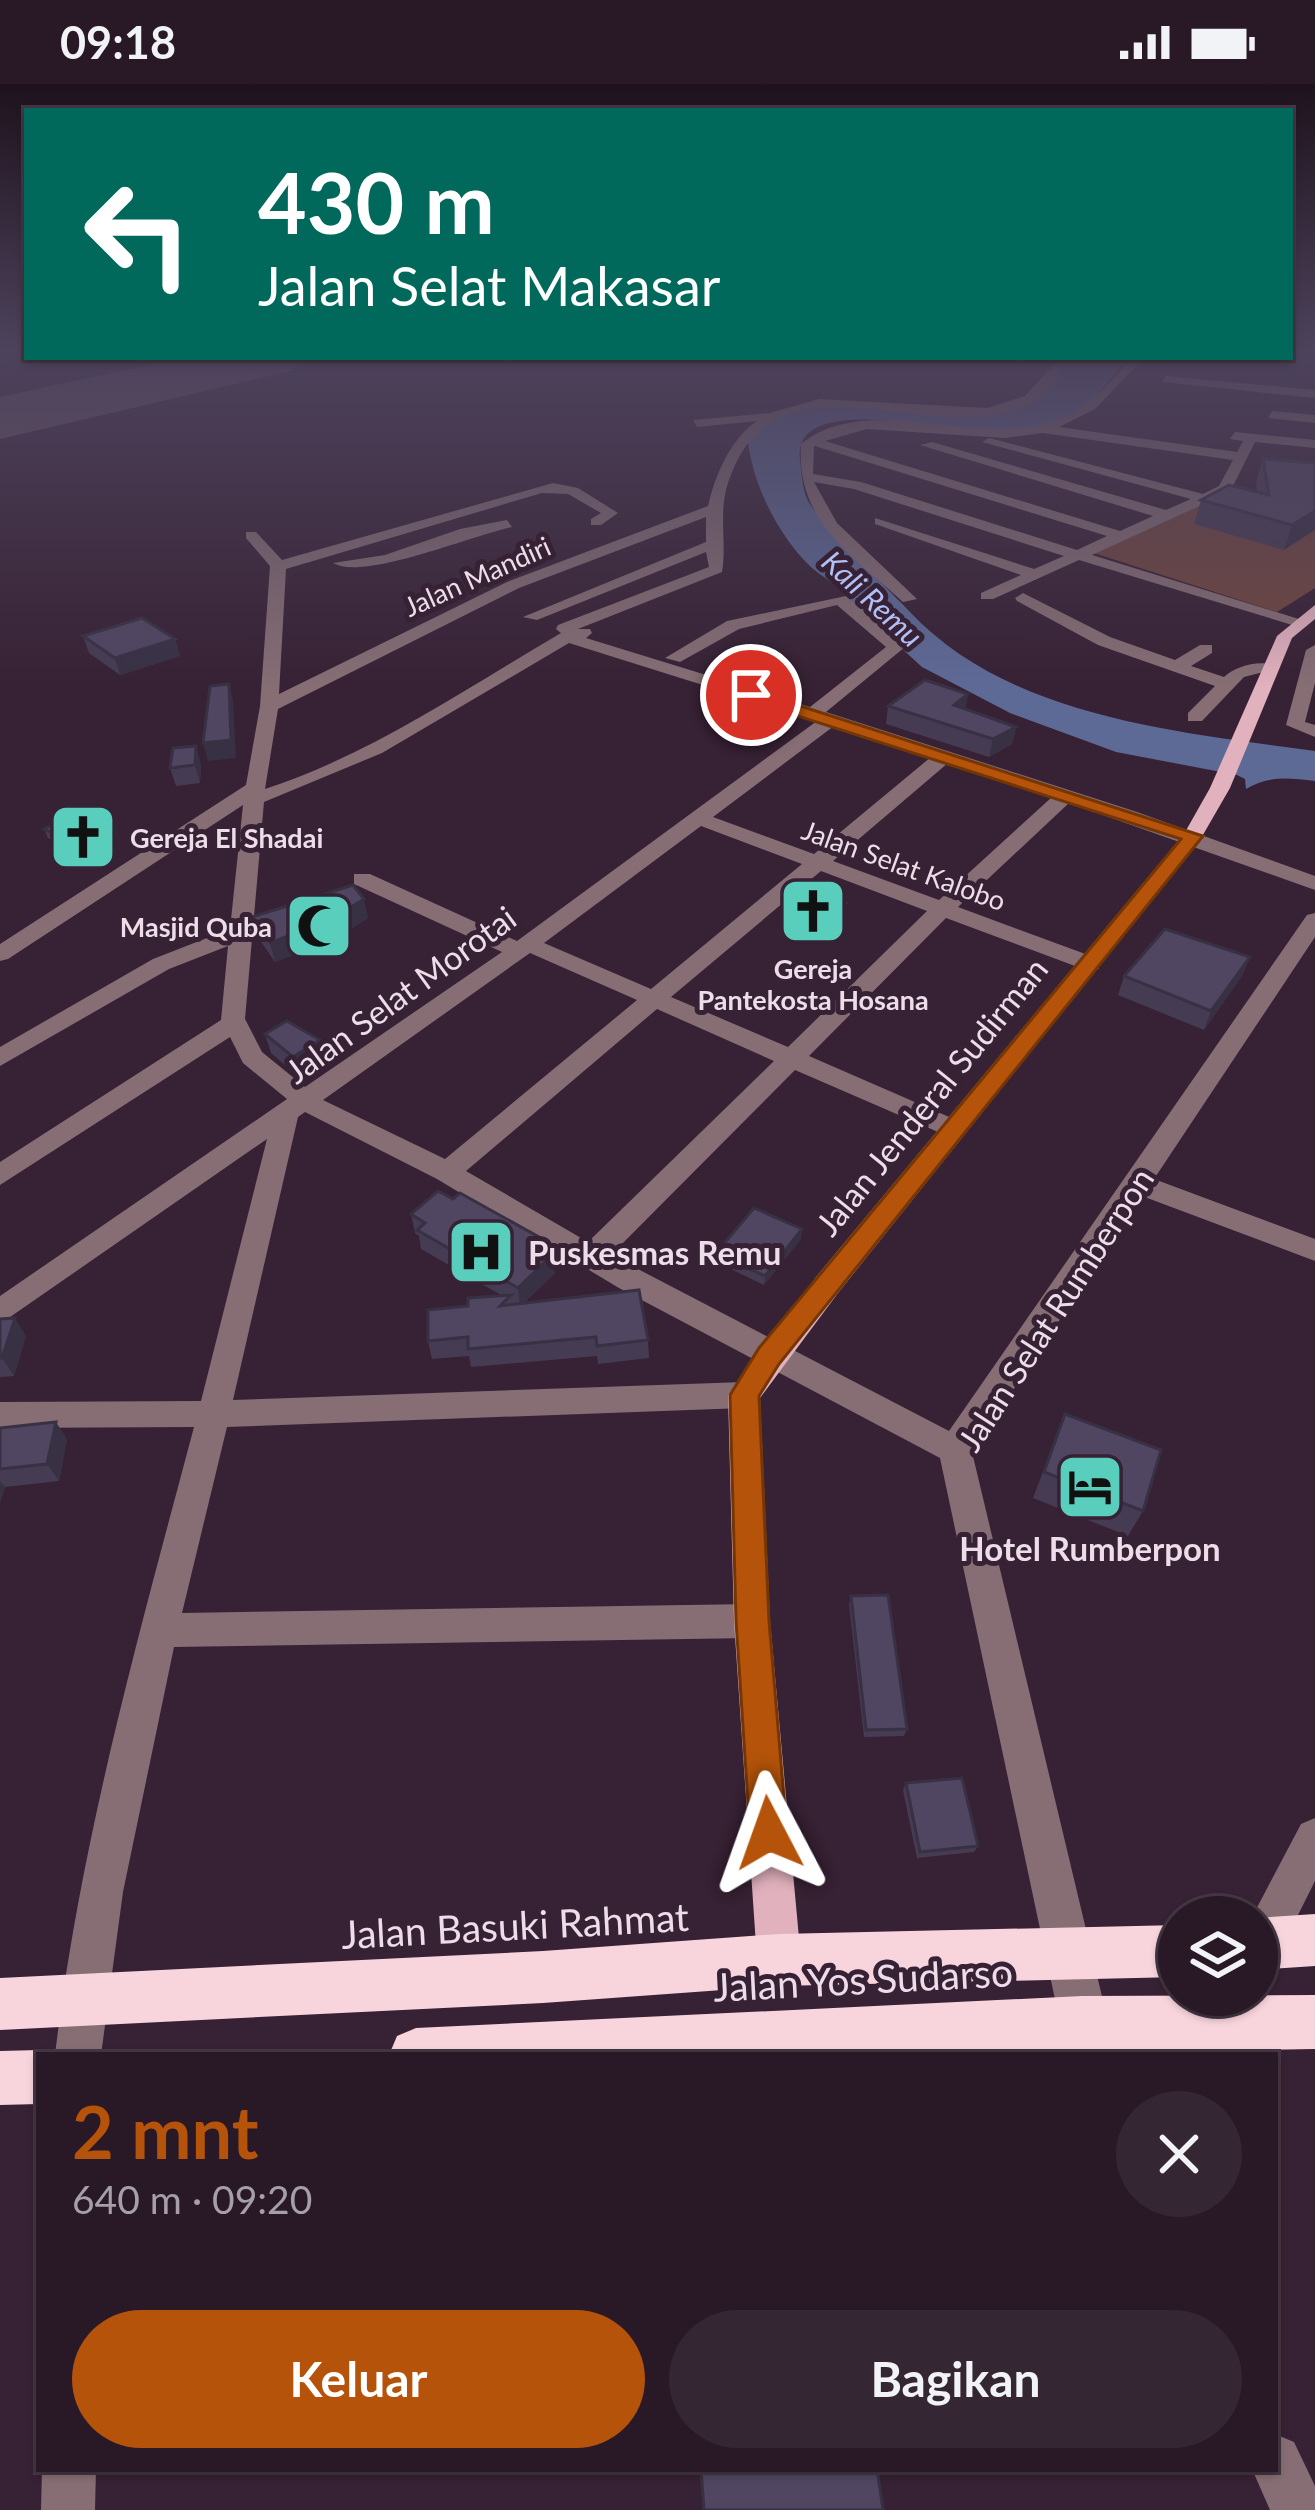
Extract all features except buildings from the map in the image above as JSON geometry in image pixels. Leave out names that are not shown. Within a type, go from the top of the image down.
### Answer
[{"type":"highway","points":[[1278,1943],[1315,1940]]},
{"type":"highway","name":"Jalan Basuki Rahmat","points":[[0,2004],[543,1977],[779,1960],[1158,1952]]},
{"type":"highway","name":"Jalan Yos Sudarso","points":[[542,2052],[1088,2039],[1315,2022]]},
{"type":"highway","points":[[0,2078],[36,2077]]},
{"type":"main road","name":"Jalan Jenderal Sudirman","points":[[744,1395],[769,1356],[1193,836],[1220,788],[1274,660],[1296,624],[1315,610]]},
{"type":"main road","points":[[744,1395],[752,1621],[779,1960]]},
{"type":"street","points":[[0,954],[254,794],[300,787],[569,633],[716,570],[713,509],[730,461]]},
{"type":"street","points":[[805,461],[807,490],[821,511],[910,599]]},
{"type":"street","points":[[879,461],[1121,536]]},
{"type":"street","points":[[984,461],[1163,514]]},
{"type":"street","points":[[1064,461],[1206,499]]},
{"type":"street","points":[[1222,461],[1255,473]]},
{"type":"street","points":[[987,596],[1225,489],[1239,461]]},
{"type":"street","points":[[806,477],[856,485],[1296,624]]},
{"type":"street","points":[[278,566],[512,499],[535,486],[567,486],[611,514],[596,522],[638,538]]},
{"type":"street","name":"Jalan Mandiri","points":[[269,706],[480,602],[713,509]]},
{"type":"street","points":[[880,521],[1036,575]]},
{"type":"street","points":[[311,558],[382,561],[507,524]]},
{"type":"street","points":[[420,527],[445,540]]},
{"type":"street","points":[[251,535],[271,551],[278,566],[269,706],[254,794],[234,1023],[262,1069],[295,1110],[448,1172],[769,1356],[955,1450]]},
{"type":"street","points":[[531,617],[718,553]]},
{"type":"street","points":[[1023,598],[1075,628],[1226,684]]},
{"type":"street","name":"Jalan Selat Morotai","points":[[0,1312],[295,1110],[698,818],[896,647],[840,599],[733,625],[674,658]]},
{"type":"street","points":[[480,602],[1193,836],[1315,883]]},
{"type":"street","points":[[569,633],[674,658],[796,697],[813,714]]},
{"type":"street","points":[[1175,668],[1206,649]]},
{"type":"street","points":[[1196,717],[1243,670],[1312,654],[1295,725],[1315,731]]},
{"type":"street","points":[[448,1172],[946,754]]},
{"type":"street","points":[[591,1257],[939,911],[1066,795]]},
{"type":"street","name":"Jalan Selat Kalobo","points":[[698,818],[1090,964]]},
{"type":"street","points":[[362,879],[954,1130]]},
{"type":"street","name":"Jalan Selat Rumberpon","points":[[1088,2039],[955,1450],[1315,920]]},
{"type":"street","points":[[0,1058],[144,973],[240,933]]},
{"type":"street","points":[[0,1175],[234,1023]]},
{"type":"street","points":[[78,2052],[112,1838],[159,1630],[295,1110]]},
{"type":"street","points":[[1136,1183],[1315,1250]]},
{"type":"street","points":[[0,1415],[213,1414],[744,1395]]},
{"type":"street","points":[[159,1630],[752,1621]]},
{"type":"street","points":[[1278,1908],[1315,1838]]},
{"type":"street","points":[[1278,2467],[1298,2510]]},
{"type":"street","points":[[68,2510],[69,2472]]},
{"type":"shaded area","points":[[1230,488],[1315,506],[1315,588],[1277,612],[1091,552]]},
{"type":"water","name":"Kali Remu","points":[[752,461],[800,461],[807,499],[831,531],[950,647],[995,675],[1098,714],[1315,751],[1315,781],[1271,780],[1246,789],[1245,779],[1237,775],[1116,752],[1010,713],[922,667],[788,541]]},
{"type":"place","name":"Gereja El Shadai","points":[[83,837]]},
{"type":"place","name":"Gereja Pantekosta Hosana","points":[[813,911]]},
{"type":"place","name":"Masjid Quba","points":[[319,926]]},
{"type":"place","name":"Puskesmas Remu","points":[[481,1252]]},
{"type":"place","name":"Hotel Rumberpon","points":[[1090,1487]]},
{"type":"route","points":[[751,695],[1193,836],[769,1356],[744,1395],[752,1621],[769,1833]]}]
